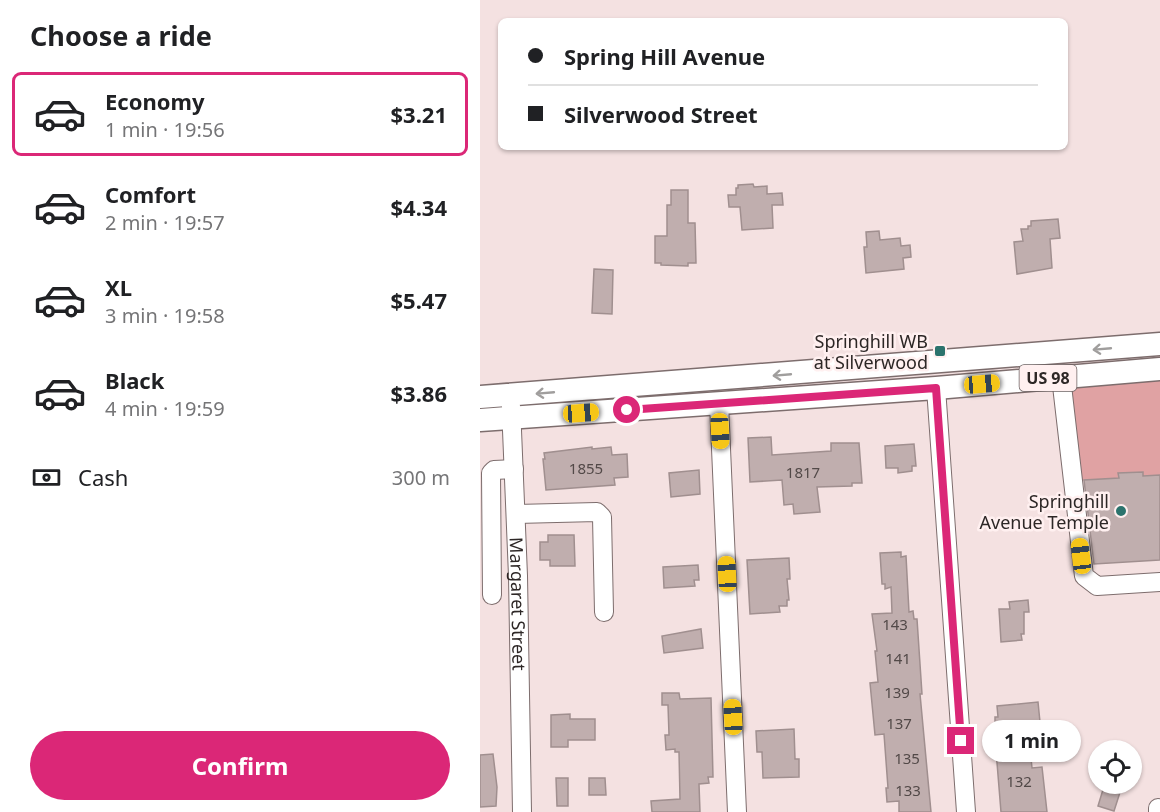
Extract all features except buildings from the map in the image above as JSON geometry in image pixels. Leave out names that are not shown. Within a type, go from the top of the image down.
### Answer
[{"type":"main road","name":"US 98","points":[[480,420],[511,406],[1160,344]]},
{"type":"main road","name":"US 98","points":[[480,397],[511,406],[719,403],[1160,369]]},
{"type":"street","points":[[1061,377],[1084,576],[1097,586],[1160,582]]},
{"type":"street","points":[[936,388],[966,812]]},
{"type":"street","points":[[719,403],[737,812]]},
{"type":"street","name":"Margaret Street","points":[[511,406],[518,594],[522,812]]},
{"type":"street","points":[[514,469],[494,470],[491,473],[491,532],[486,595],[518,594]]},
{"type":"street","points":[[491,532],[516,523],[597,512],[602,517],[604,612]]},
{"type":"shaded area","points":[[1160,378],[1160,475],[1143,476],[1143,472],[1119,474],[1119,478],[1079,481],[1069,385]]},
{"type":"place","name":"Springhill WB at Silverwood","points":[[940,351]]},
{"type":"place","name":"Springhill Avenue Temple","points":[[1121,511]]},
{"type":"route","points":[[627,410],[936,388],[961,741]]}]
